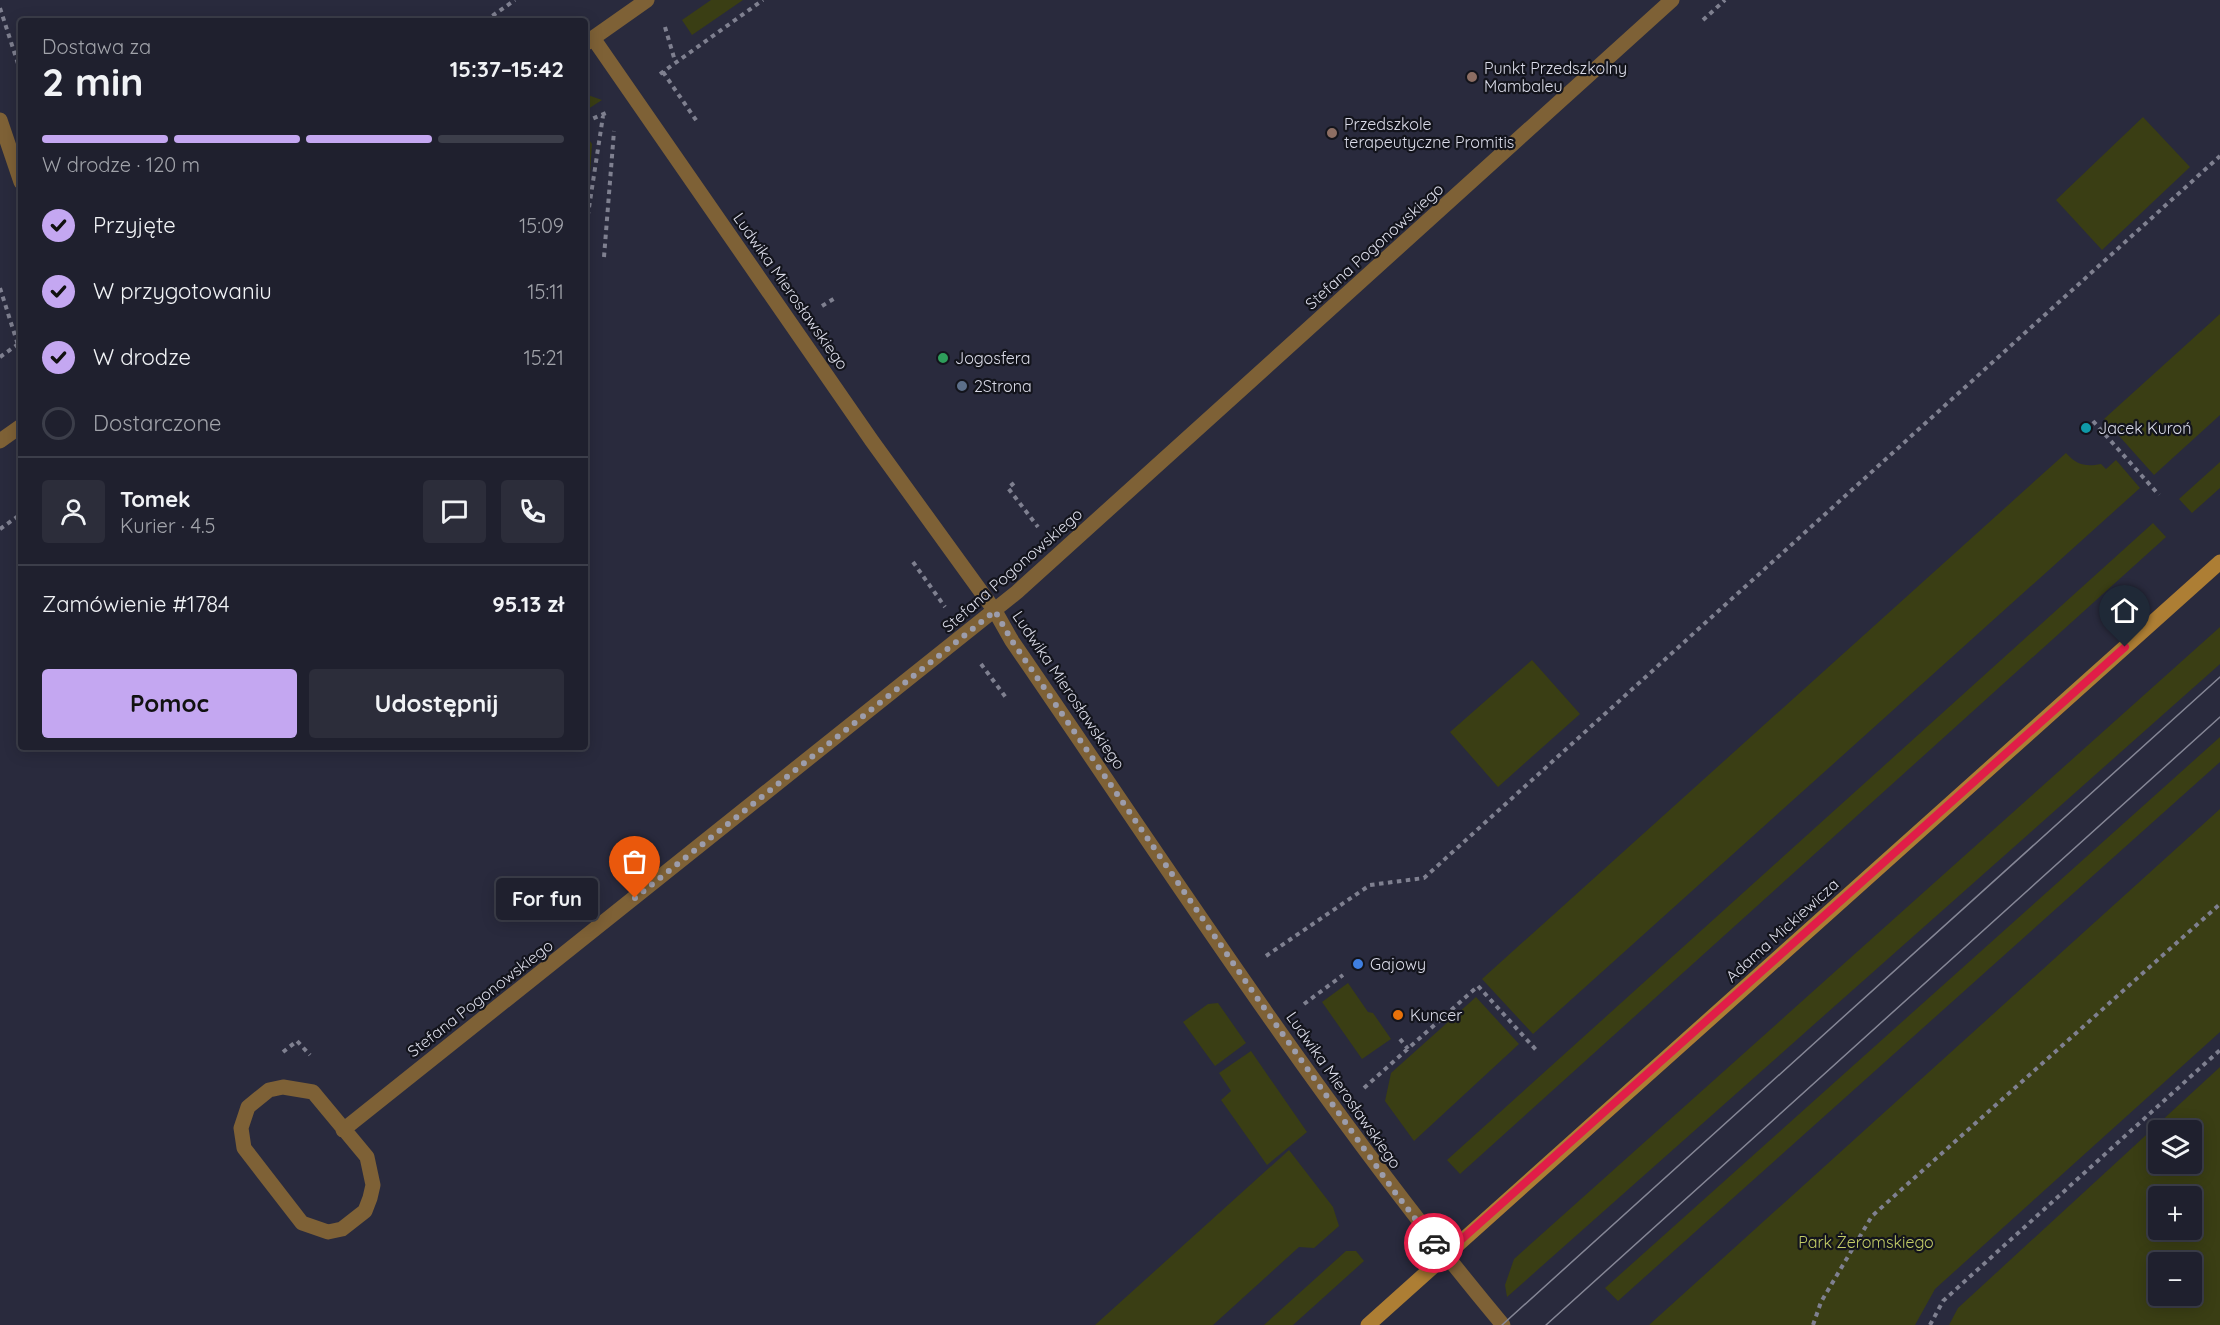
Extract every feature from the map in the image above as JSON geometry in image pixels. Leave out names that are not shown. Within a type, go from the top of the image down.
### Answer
[{"type":"main road","name":"Adama Mickiewicza","points":[[1368,1325],[2220,562]]},
{"type":"street","points":[[589,41],[647,0]]},
{"type":"street","name":"Stefana Pogonowskiego","points":[[343,1130],[995,611],[1672,0]]},
{"type":"street","name":"Ludwika Mierosławskiego","points":[[589,41],[633,94],[866,431],[995,611],[1012,641],[1255,995],[1394,1191],[1503,1325]]},
{"type":"street","points":[[0,120],[18,173]]},
{"type":"street","points":[[0,441],[18,428]]},
{"type":"street","points":[[283,1087],[313,1092],[343,1130],[367,1157],[373,1185],[365,1211],[342,1229],[328,1232],[302,1223],[292,1213],[244,1148],[241,1128],[248,1107],[269,1090],[283,1087]]},
{"type":"path","points":[[489,18],[515,0]]},
{"type":"path","points":[[588,120],[603,116],[675,61],[763,0]]},
{"type":"path","points":[[0,8],[18,64]]},
{"type":"path","points":[[588,214],[603,116]]},
{"type":"path","points":[[604,257],[615,128]]},
{"type":"path","points":[[1281,945],[1370,885],[1424,878],[2220,156]]},
{"type":"path","points":[[0,288],[18,340]]},
{"type":"path","points":[[822,306],[835,298]]},
{"type":"path","points":[[0,357],[18,344]]},
{"type":"path","points":[[2093,421],[2159,495]]},
{"type":"path","points":[[1014,483],[1008,488],[1044,534]]},
{"type":"path","points":[[0,529],[18,516]]},
{"type":"path","points":[[1813,1325],[1821,1302],[1872,1216],[2220,904]]},
{"type":"path","points":[[1304,1004],[1343,975]]},
{"type":"path","points":[[1364,1088],[1478,986],[1538,1052]]},
{"type":"path","points":[[1400,1039],[1408,1049]]},
{"type":"path","points":[[1930,1325],[1943,1301],[2220,1050]]},
{"type":"green space","points":[[711,0],[743,0],[692,35],[682,20]]},
{"type":"green space","points":[[588,95],[602,100],[588,109]]},
{"type":"green space","points":[[2143,117],[2190,167],[2102,250],[2056,200]]},
{"type":"green space","points":[[588,138],[592,144],[588,188]]},
{"type":"green space","points":[[2220,314],[2220,415],[2154,475],[2104,419]]},
{"type":"green space","points":[[2066,453],[2082,464],[2101,464],[2106,469],[2116,460],[2140,488],[1533,1034],[1482,979]]},
{"type":"green space","points":[[2220,462],[2220,488],[2192,513],[2179,499]]},
{"type":"green space","points":[[2153,523],[2166,537],[1460,1174],[1447,1160]]},
{"type":"green space","points":[[2220,627],[2220,664],[1507,1297],[1505,1285],[1514,1259]]},
{"type":"green space","points":[[1532,660],[1580,714],[1498,787],[1450,732]]},
{"type":"green space","points":[[2220,737],[2220,762],[1618,1301],[1605,1288]]},
{"type":"green space","name":"Park Żeromskiego","points":[[2220,809],[2220,1032],[1935,1289],[1915,1325],[1649,1325]]},
{"type":"green space","points":[[1348,983],[1391,1039],[1362,1059],[1322,1002]]},
{"type":"green space","points":[[1476,997],[1519,1044],[1414,1141],[1385,1101],[1391,1073]]},
{"type":"green space","points":[[1218,1003],[1246,1043],[1215,1066],[1183,1022],[1208,1004]]},
{"type":"green space","points":[[1251,1051],[1307,1132],[1267,1165],[1221,1100],[1231,1091],[1219,1073]]},
{"type":"green space","points":[[2220,1067],[2220,1325],[1949,1325],[1958,1308],[2148,1133],[2148,1174],[2202,1174],[2202,1120],[2162,1120]]},
{"type":"green space","points":[[1289,1150],[1333,1207],[1339,1226],[1314,1248],[1299,1247],[1213,1325],[1095,1325]]},
{"type":"green space","points":[[1346,1251],[1356,1251],[1364,1261],[1293,1325],[1264,1325]]},
{"type":"tram line","points":[[1502,1325],[2220,677]]},
{"type":"tram line","points":[[1546,1325],[2220,717]]},
{"type":"way so far","points":[[635,898],[995,611],[1012,641],[1255,995],[1394,1191],[1434,1243]]},
{"type":"place","name":"Punkt Przedszkolny Mambaleu","points":[[1472,77]]},
{"type":"place","name":"Przedszkole terapeutyczne Promitis","points":[[1332,133]]},
{"type":"place","name":"Jogosfera","points":[[943,358]]},
{"type":"place","name":"2Strona","points":[[962,386]]},
{"type":"place","name":"Jacek Kuroń","points":[[2086,428]]},
{"type":"place","name":"For fun","points":[[635,898]]},
{"type":"place","name":"Gajowy","points":[[1358,964]]},
{"type":"place","name":"Kuncer","points":[[1398,1015]]},
{"type":"route","points":[[1434,1243],[1444,1255],[2125,647]]}]
